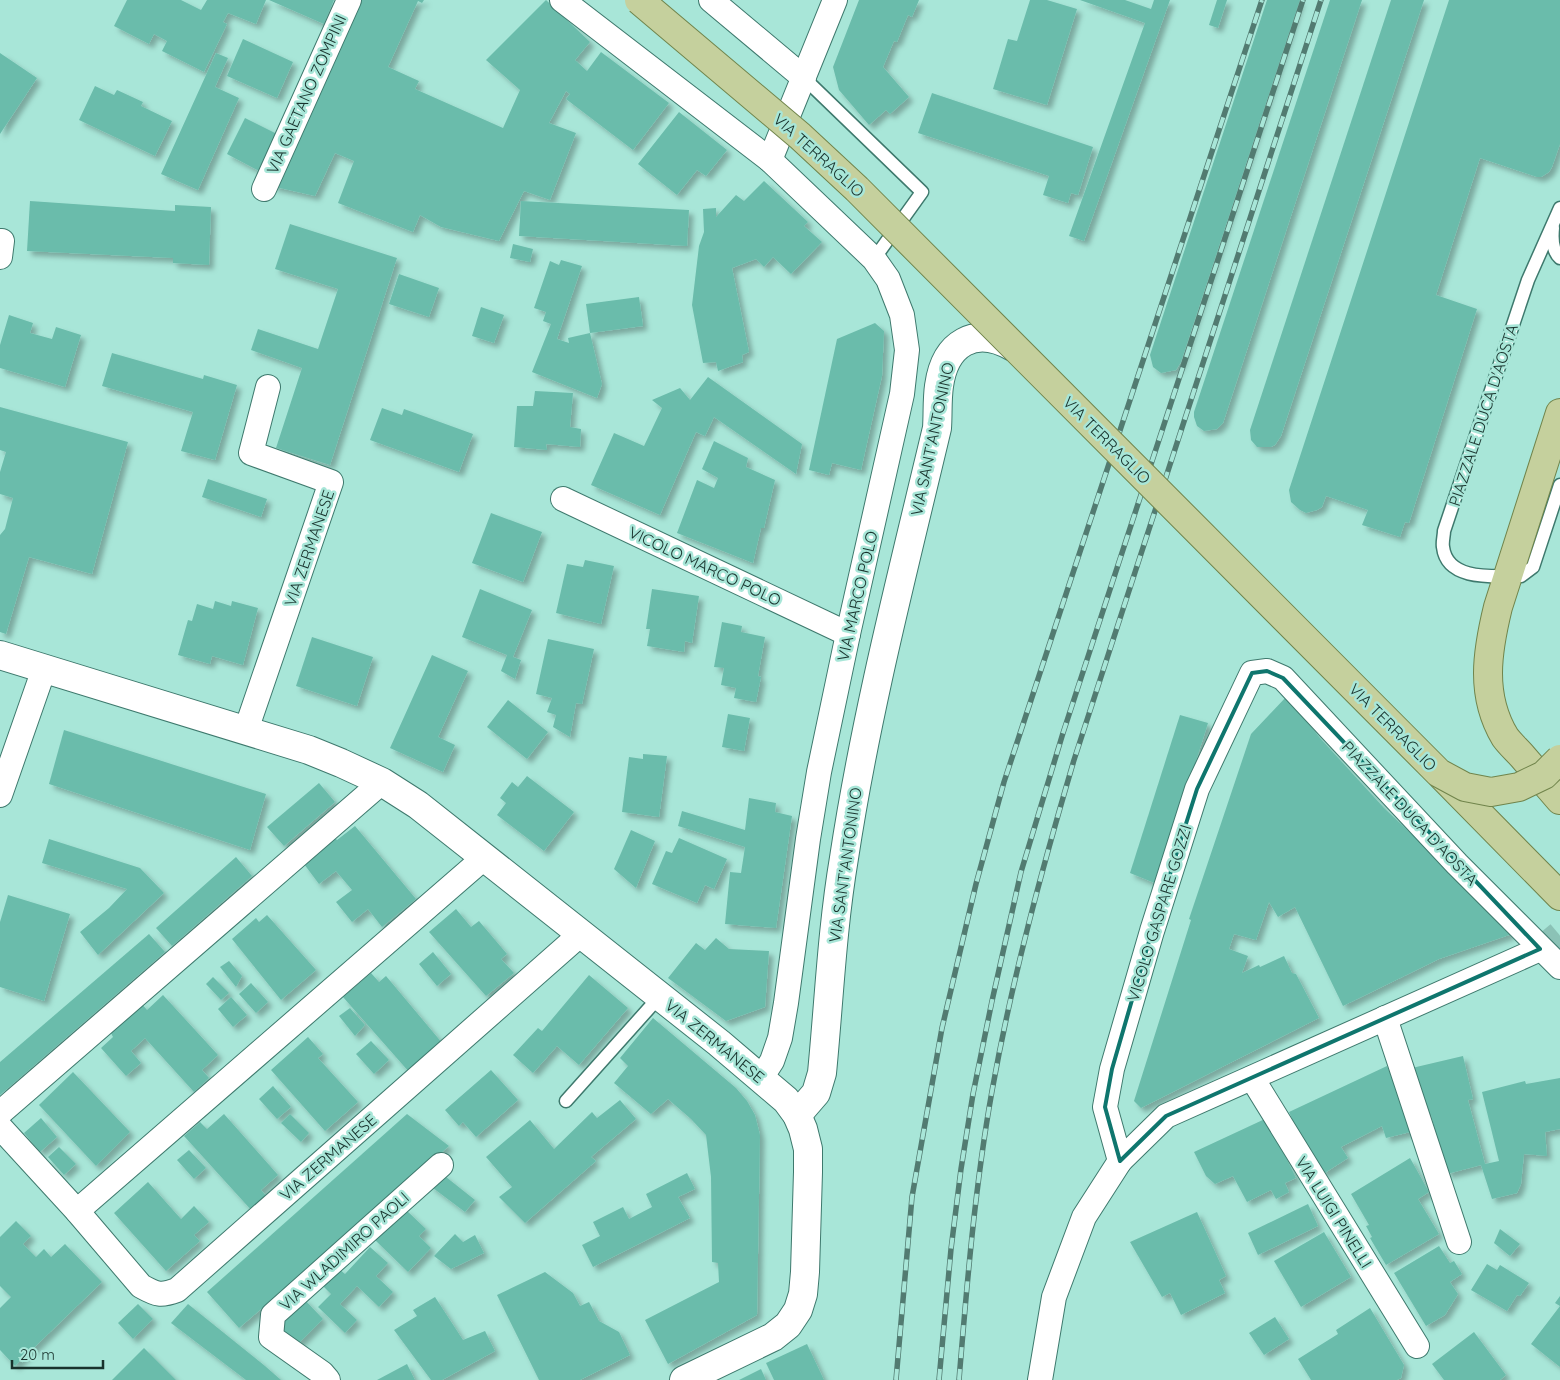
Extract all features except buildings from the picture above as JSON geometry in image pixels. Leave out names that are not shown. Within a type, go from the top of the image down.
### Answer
[{"type":"main road","name":"VIA TERRAGLIO","points":[[639,0],[800,136],[857,189],[1560,896]]},
{"type":"main road","points":[[1560,412],[1507,576],[1491,633],[1488,663],[1488,688],[1494,713],[1506,737],[1560,800]]},
{"type":"main road","points":[[1439,773],[1465,787],[1491,792],[1519,788],[1544,775],[1560,759]]},
{"type":"street","name":"VIA GAETANO ZOMPINI","points":[[264,188],[349,0]]},
{"type":"street","points":[[562,0],[770,160],[835,0]]},
{"type":"street","points":[[711,0],[804,78]]},
{"type":"street","name":"VIA MARCO POLO","points":[[761,1078],[772,1061],[780,1038],[819,772],[902,394],[907,350],[902,315],[888,278],[874,259],[770,160]]},
{"type":"street","points":[[0,241],[2,241],[0,257]]},
{"type":"street","name":"VIA SANT'ANTONINO","points":[[797,1115],[816,1093],[822,1073],[839,894],[853,800],[868,724],[936,428],[941,379],[949,355],[956,347],[966,341],[983,337],[999,340],[1014,347]]},
{"type":"street","name":"VIA ZERMANESE","points":[[246,730],[331,482],[251,454],[268,387]]},
{"type":"street","name":"VICOLO MARCO POLO","points":[[563,499],[848,634]]},
{"type":"street","name":"VIA ZERMANESE","points":[[0,655],[309,750],[382,782],[418,805],[582,933],[761,1078],[786,1100],[797,1115]]},
{"type":"street","points":[[0,795],[44,669]]},
{"type":"street","name":"PIAZZALE DUCA D'AOSTA","points":[[1252,673],[1267,671],[1283,678],[1457,864],[1560,967]]},
{"type":"street","name":"VICOLO GASPARE GOZZI","points":[[1120,1160],[1105,1107],[1112,1069],[1152,931],[1198,789],[1252,673]]},
{"type":"street","points":[[0,1113],[382,782]]},
{"type":"street","points":[[77,1211],[485,857]]},
{"type":"street","name":"VIA ZERMANESE","points":[[0,1127],[142,1286],[154,1293],[164,1294],[177,1290],[582,933]]},
{"type":"street","points":[[1040,1380],[1054,1297],[1084,1217],[1120,1160],[1166,1116],[1540,949]]},
{"type":"street","points":[[1385,1018],[1459,1242]]},
{"type":"street","name":"VIA LUIGI PINELLI","points":[[1252,1078],[1417,1346]]},
{"type":"street","points":[[684,1380],[773,1337],[788,1325],[798,1310],[803,1294],[805,1272],[808,1150],[803,1129],[797,1115]]},
{"type":"street","name":"VIA WLADIMIRO PAOLI","points":[[328,1380],[322,1373],[270,1337],[272,1316],[441,1165]]},
{"type":"lane","points":[[804,78],[922,192],[874,259]]},
{"type":"lane","name":"PIAZZALE DUCA D'AOSTA","points":[[1559,210],[1553,231],[1553,244],[1560,258]]},
{"type":"lane","name":"PIAZZALE DUCA D'AOSTA","points":[[1559,210],[1528,280],[1444,531],[1443,547],[1449,562],[1457,569],[1476,575],[1521,576],[1533,567],[1560,486]]},
{"type":"lane","points":[[566,1101],[660,996]]},
{"type":"highlighted area","points":[[1267,671],[1283,678],[1540,949],[1166,1116],[1120,1161],[1105,1107],[1112,1069],[1152,931],[1197,789],[1252,673]]},
{"type":"tunnel","points":[[1540,949],[1560,932]]},
{"type":"railway","points":[[896,1380],[912,1197],[942,1028],[976,884],[1004,782],[1262,0]]},
{"type":"railway","points":[[939,1380],[951,1249],[973,1094],[1021,872],[1063,733],[1303,0]]},
{"type":"railway","points":[[959,1380],[972,1235],[986,1127],[1009,1007],[1039,883],[1074,760],[1321,0]]}]
